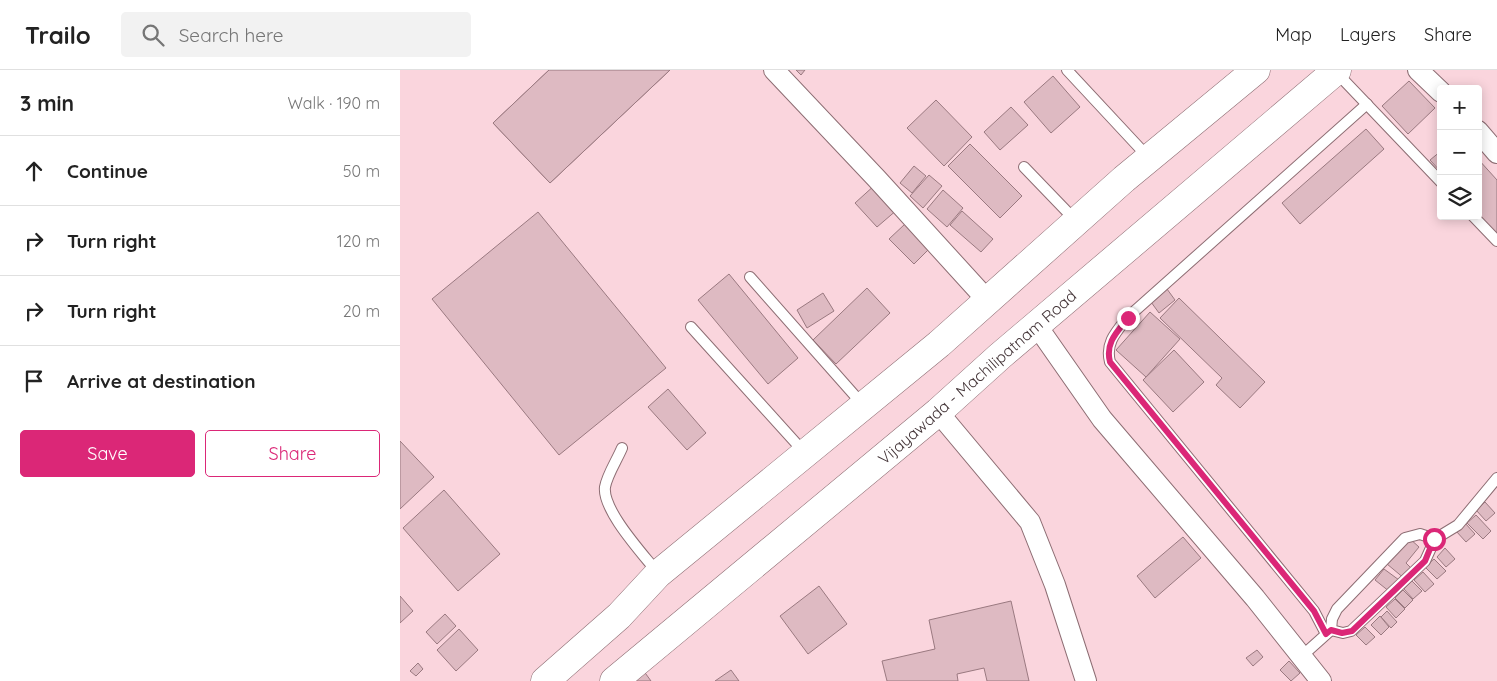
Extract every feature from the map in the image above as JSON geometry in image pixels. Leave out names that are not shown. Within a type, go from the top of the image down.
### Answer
[{"type":"highway","points":[[545,681],[619,616],[658,574],[864,406],[988,301],[1149,159],[1256,70]]},
{"type":"highway","name":"Vijayawada - Machilipatnam Road","points":[[614,681],[938,412],[1036,326],[1336,71]]},
{"type":"street","points":[[774,70],[877,178],[988,301]]},
{"type":"street","points":[[1418,70],[1437,88]]},
{"type":"street","points":[[1482,136],[1497,153]]},
{"type":"street","points":[[1036,326],[1102,419],[1255,598],[1321,681]]},
{"type":"street","points":[[938,412],[1030,522],[1055,585],[1082,663],[1086,681]]},
{"type":"lane","points":[[1067,70],[1149,159]]},
{"type":"lane","points":[[1336,71],[1437,178]]},
{"type":"lane","points":[[1328,632],[1314,611],[1110,362],[1108,353],[1110,343],[1128,318],[1367,104]]},
{"type":"lane","points":[[1024,167],[1077,222]]},
{"type":"lane","points":[[1477,220],[1497,241]]},
{"type":"lane","points":[[750,277],[864,406]]},
{"type":"lane","points":[[691,327],[806,454]]},
{"type":"lane","points":[[622,448],[605,486],[606,498],[611,510],[658,574]]},
{"type":"lane","points":[[1328,632],[1342,633],[1352,631],[1425,561],[1434,539],[1458,525],[1497,478]]},
{"type":"lane","points":[[1302,656],[1328,632],[1337,610],[1405,538],[1420,534],[1434,539]]},
{"type":"building","points":[[549,70],[670,70],[550,183],[493,123]]},
{"type":"building","points":[[549,70],[670,70],[550,183],[493,123]]},
{"type":"building","points":[[796,70],[805,70],[801,75]]},
{"type":"building","points":[[1053,76],[1080,107],[1051,133],[1024,102]]},
{"type":"building","points":[[1409,81],[1435,108],[1408,134],[1382,106]]},
{"type":"building","points":[[936,100],[972,137],[944,166],[907,128]]},
{"type":"building","points":[[1011,107],[1028,125],[1000,150],[984,132]]},
{"type":"building","points":[[1366,129],[1384,149],[1300,224],[1282,203]]},
{"type":"building","points":[[970,144],[1022,196],[1000,218],[948,166]]},
{"type":"building","points":[[1437,154],[1437,168],[1430,160]]},
{"type":"building","points":[[1482,163],[1497,180],[1497,236],[1482,219]]},
{"type":"building","points":[[914,166],[926,176],[912,193],[900,183]]},
{"type":"building","points":[[929,175],[942,186],[923,208],[910,196]]},
{"type":"building","points":[[876,184],[898,209],[877,227],[855,203]]},
{"type":"building","points":[[943,190],[963,208],[947,227],[927,209]]},
{"type":"building","points":[[962,211],[993,239],[981,252],[950,225]]},
{"type":"building","points":[[538,212],[666,368],[559,455],[432,299]]},
{"type":"building","points":[[905,224],[929,249],[914,264],[889,239]]},
{"type":"building","points":[[729,274],[798,358],[768,384],[698,300]]},
{"type":"building","points":[[867,288],[890,313],[836,364],[813,340]]},
{"type":"building","points":[[1167,289],[1175,300],[1159,313],[1151,302]]},
{"type":"building","points":[[823,293],[834,311],[807,328],[797,310]]},
{"type":"building","points":[[1179,298],[1265,382],[1240,408],[1216,385],[1222,378],[1160,318]]},
{"type":"building","points":[[1150,312],[1180,339],[1146,377],[1116,350]]},
{"type":"building","points":[[1174,350],[1204,382],[1173,412],[1143,380]]},
{"type":"building","points":[[668,389],[706,433],[687,450],[648,407]]},
{"type":"building","points":[[400,441],[434,477],[400,509]]},
{"type":"building","points":[[444,490],[500,554],[458,591],[403,528]]},
{"type":"building","points":[[1485,502],[1495,513],[1486,521],[1476,510]]},
{"type":"building","points":[[1476,515],[1491,531],[1483,539],[1467,523]]},
{"type":"building","points":[[1465,523],[1475,534],[1466,542],[1456,531]]},
{"type":"building","points":[[1183,537],[1201,558],[1155,598],[1137,576]]},
{"type":"building","points":[[1409,538],[1419,547],[1406,563],[1413,570],[1405,579],[1387,564]]},
{"type":"building","points":[[1445,548],[1455,559],[1446,567],[1437,557]]},
{"type":"building","points":[[1434,559],[1446,571],[1437,579],[1425,567]]},
{"type":"building","points":[[1384,569],[1399,580],[1390,592],[1375,580]]},
{"type":"building","points":[[1423,572],[1434,584],[1425,592],[1414,580]]},
{"type":"building","points":[[1412,581],[1422,591],[1413,599],[1404,589]]},
{"type":"building","points":[[819,586],[847,624],[808,654],[780,616]]},
{"type":"building","points":[[1403,590],[1413,600],[1405,608],[1395,598]]},
{"type":"building","points":[[400,596],[413,611],[400,623]]},
{"type":"building","points":[[1395,599],[1405,609],[1396,618],[1386,607]]},
{"type":"building","points":[[1011,601],[1029,681],[987,681],[984,668],[957,674],[958,681],[887,681],[882,661],[935,649],[929,620]]},
{"type":"building","points":[[1387,611],[1397,622],[1391,628],[1381,617]]},
{"type":"building","points":[[445,614],[456,626],[437,644],[426,632]]},
{"type":"building","points":[[1380,616],[1389,627],[1381,635],[1371,625]]},
{"type":"building","points":[[1365,627],[1375,637],[1366,645],[1356,635]]},
{"type":"building","points":[[459,629],[478,650],[456,671],[437,650]]},
{"type":"building","points":[[1257,650],[1263,657],[1253,666],[1246,658]]},
{"type":"building","points":[[1289,661],[1300,673],[1291,681],[1280,670]]},
{"type":"building","points":[[418,663],[423,669],[416,676],[410,671]]},
{"type":"building","points":[[643,670],[651,681],[629,681]]},
{"type":"building","points":[[731,670],[739,681],[715,681]]},
{"type":"route","points":[[1128,318],[1116,332],[1110,343],[1108,353],[1110,362],[1314,611],[1326,634],[1331,630],[1342,633],[1352,631],[1425,561],[1434,539]]}]
